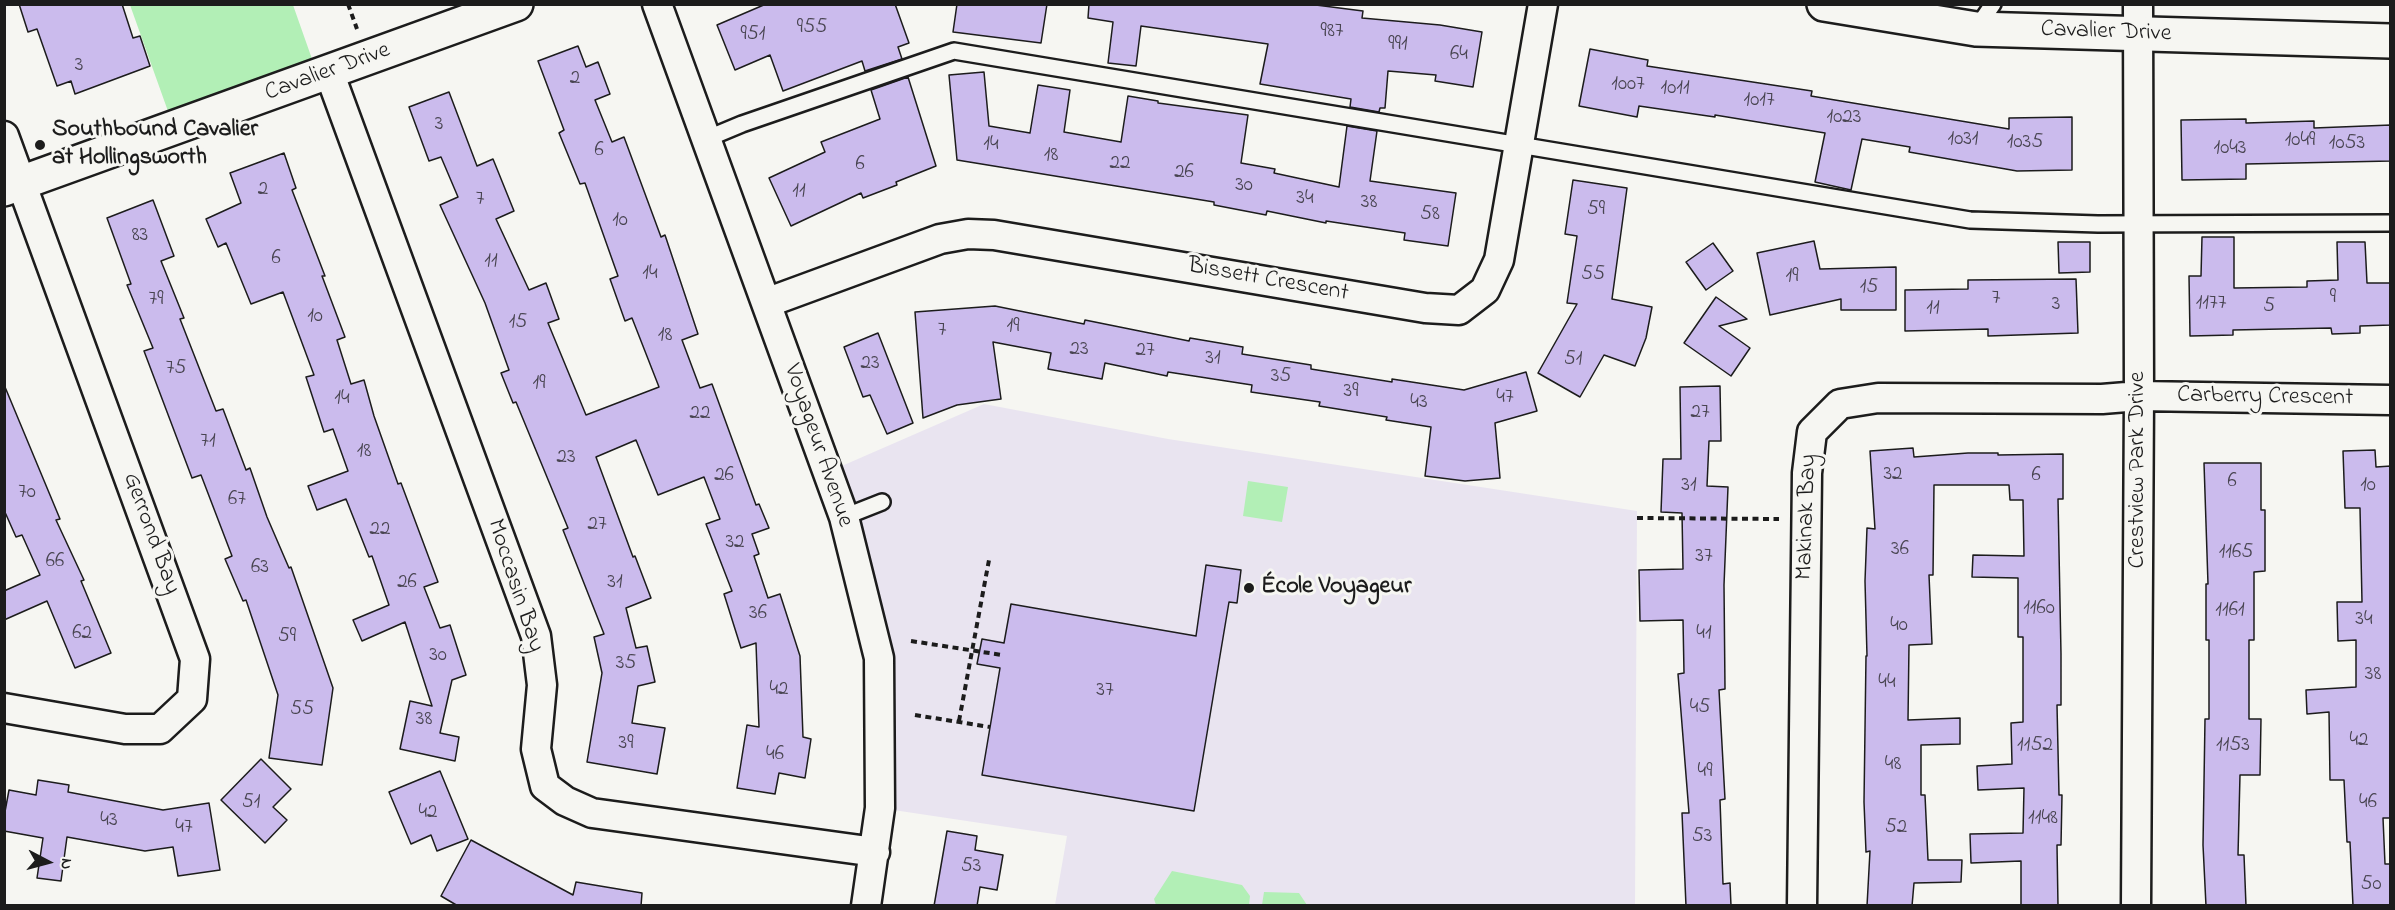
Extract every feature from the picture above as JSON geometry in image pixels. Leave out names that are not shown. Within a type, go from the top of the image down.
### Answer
[{"type":"street","name":"Cavalier Drive","points":[[13,186],[329,72],[464,13],[516,4]]},
{"type":"street","name":"Voyageur Avenue","points":[[657,4],[844,517],[879,658],[880,808],[866,906]]},
{"type":"street","name":"Bissett Crescent","points":[[766,303],[940,239],[968,234],[994,234],[1425,308],[1459,310],[1485,290],[1499,260],[1543,4]]},
{"type":"street","name":"Cavalier Drive","points":[[1824,4],[1984,17],[2138,19],[2391,41]]},
{"type":"street","name":"Crestview Park Drive","points":[[2136,906],[2139,396],[2138,19]]},
{"type":"street","name":"Moccasin Bay","points":[[329,72],[536,636],[542,685],[536,748],[545,786],[565,801],[592,813],[875,852]]},
{"type":"street","name":"Gerrond Bay","points":[[4,136],[13,186],[195,658],[192,699],[160,729],[124,729],[4,708]]},
{"type":"street","name":"Carberry Crescent","points":[[2139,396],[2391,400]]},
{"type":"street","name":"Makinak Bay","points":[[1802,906],[1806,519],[1807,473],[1812,432],[1840,404],[1878,398],[2102,399],[2139,396]]},
{"type":"lane","points":[[706,139],[742,124],[954,51],[1970,220],[2045,224],[2391,223]]},
{"type":"lane","points":[[844,517],[882,502]]},
{"type":"path","points":[[1637,518],[1806,519]]},
{"type":"path","points":[[959,721],[989,560]]},
{"type":"path","points":[[911,642],[1002,655]]},
{"type":"path","points":[[915,715],[990,727]]},
{"type":"shaded area","name":"École Voyageur","points":[[984,404],[1168,439],[1637,511],[1635,905],[1055,905],[1067,836],[880,808],[879,658],[828,472]]},
{"type":"green space","points":[[130,5],[293,5],[318,76],[174,128]]},
{"type":"green space","points":[[1248,481],[1288,487],[1282,522],[1243,516]]},
{"type":"green space","points":[[1172,871],[1242,885],[1250,896],[1249,905],[1156,905],[1154,899]]},
{"type":"green space","points":[[1264,892],[1299,893],[1307,905],[1262,905]]},
{"type":"building","points":[[19,4],[122,4],[133,38],[140,36],[150,66],[75,94],[71,81],[57,86],[37,29],[28,32]]},
{"type":"building","points":[[766,4],[895,4],[909,43],[898,47],[902,59],[865,71],[862,61],[783,91],[770,55],[735,70],[717,25]]},
{"type":"building","points":[[957,4],[1047,4],[1041,43],[953,32]]},
{"type":"building","points":[[1089,4],[1308,4],[1363,11],[1362,18],[1440,25],[1482,32],[1473,87],[1435,81],[1436,75],[1388,71],[1385,108],[1380,108],[1379,112],[1350,107],[1351,99],[1260,84],[1268,44],[1141,26],[1136,66],[1108,63],[1113,22],[1088,18]]},
{"type":"building","points":[[578,46],[586,67],[598,62],[610,94],[595,100],[612,142],[624,137],[661,237],[665,235],[698,334],[682,340],[700,388],[712,384],[756,505],[759,504],[769,528],[752,534],[759,554],[754,556],[768,598],[780,594],[800,656],[803,737],[811,739],[805,778],[779,773],[775,794],[737,788],[747,725],[759,727],[756,643],[741,648],[724,594],[732,591],[706,524],[720,519],[704,477],[658,495],[636,440],[596,457],[633,557],[635,556],[651,598],[626,608],[636,648],[647,646],[655,682],[638,686],[632,723],[665,728],[657,774],[587,762],[602,673],[594,637],[604,634],[563,530],[568,528],[516,402],[513,403],[501,373],[509,370],[485,303],[440,205],[458,197],[441,157],[429,161],[409,107],[449,92],[477,166],[493,159],[514,211],[496,219],[529,290],[546,283],[559,319],[548,323],[586,415],[659,387],[632,318],[625,321],[610,279],[618,276],[585,183],[580,184],[559,133],[564,130],[538,61]]},
{"type":"building","points":[[1590,49],[1648,60],[1647,66],[1812,91],[1811,96],[2009,129],[2009,118],[2072,117],[2072,170],[2017,171],[1909,152],[1910,147],[1862,139],[1851,190],[1815,182],[1825,133],[1715,115],[1715,117],[1639,106],[1637,117],[1579,106]]},
{"type":"building","points":[[984,72],[989,126],[1030,133],[1038,85],[1070,90],[1064,132],[1121,142],[1128,96],[1158,101],[1158,103],[1248,115],[1241,163],[1275,169],[1274,173],[1339,187],[1347,126],[1377,131],[1370,181],[1456,193],[1448,246],[1404,240],[1405,233],[1326,221],[1326,223],[1267,211],[1266,215],[1214,205],[1214,202],[957,160],[949,75]]},
{"type":"building","points":[[908,77],[936,166],[863,198],[861,193],[791,226],[769,178],[825,152],[821,142],[880,119],[871,90]]},
{"type":"building","points":[[2246,119],[2246,123],[2314,121],[2314,128],[2391,125],[2391,161],[2246,164],[2246,179],[2182,180],[2181,120]]},
{"type":"building","points":[[284,153],[296,188],[292,190],[325,276],[322,276],[345,337],[337,340],[351,384],[364,380],[398,484],[401,483],[438,582],[424,587],[440,628],[450,625],[466,675],[452,680],[440,733],[459,737],[455,761],[400,749],[410,701],[432,706],[405,622],[362,641],[353,620],[389,605],[372,556],[369,557],[346,499],[317,510],[308,486],[348,471],[333,429],[324,432],[306,377],[314,375],[283,292],[251,304],[226,243],[218,247],[206,219],[241,203],[230,173]]},
{"type":"building","points":[[1573,180],[1627,188],[1612,299],[1652,307],[1646,338],[1635,366],[1604,355],[1580,397],[1538,373],[1577,304],[1567,303],[1577,236],[1565,234]]},
{"type":"building","points":[[153,200],[174,256],[161,261],[184,318],[180,319],[216,411],[223,409],[246,470],[250,468],[267,517],[289,568],[291,567],[333,688],[322,765],[269,758],[278,695],[246,600],[243,601],[225,559],[232,556],[201,475],[192,478],[144,351],[153,348],[127,285],[131,284],[107,218]]},
{"type":"building","points":[[2202,237],[2234,237],[2234,288],[2307,287],[2307,281],[2338,280],[2337,242],[2365,242],[2367,283],[2391,283],[2391,325],[2360,326],[2360,333],[2332,334],[2331,328],[2233,330],[2233,335],[2190,336],[2189,276],[2201,276]]},
{"type":"building","points":[[1814,241],[1820,269],[1896,267],[1896,310],[1841,310],[1841,299],[1770,315],[1757,253]]},
{"type":"building","points":[[2058,242],[2090,242],[2090,272],[2059,273]]},
{"type":"building","points":[[1713,243],[1733,271],[1706,290],[1686,262]]},
{"type":"building","points":[[2076,279],[2078,333],[1988,336],[1988,329],[1905,331],[1905,290],[1968,289],[1968,280]]},
{"type":"building","points":[[1716,297],[1747,319],[1719,326],[1750,348],[1731,376],[1684,343]]},
{"type":"building","points":[[995,306],[1084,324],[1085,320],[1189,341],[1190,338],[1243,347],[1242,354],[1311,365],[1311,369],[1392,382],[1392,379],[1464,390],[1526,372],[1537,411],[1495,423],[1500,478],[1465,481],[1425,476],[1431,427],[1319,406],[1320,402],[1251,392],[1252,385],[1168,372],[1167,376],[1105,363],[1102,379],[1048,369],[1051,353],[993,342],[1001,399],[957,405],[923,418],[915,312]]},
{"type":"building","points":[[878,333],[913,423],[887,434],[870,395],[863,397],[844,347]]},
{"type":"building","points":[[1720,386],[1721,441],[1709,441],[1707,486],[1728,487],[1724,585],[1725,689],[1719,690],[1725,799],[1720,800],[1723,884],[1730,883],[1731,906],[1686,906],[1682,813],[1689,813],[1678,674],[1684,673],[1683,620],[1640,621],[1639,570],[1683,569],[1682,513],[1661,512],[1663,459],[1681,459],[1680,387]]},
{"type":"building","points":[[5,387],[60,519],[56,520],[84,580],[81,581],[111,653],[75,668],[47,601],[4,620],[4,591],[40,575],[22,535],[16,537],[4,510]]},
{"type":"building","points":[[1913,448],[1914,457],[1968,453],[2063,454],[2063,499],[2058,499],[2061,705],[2057,705],[2059,795],[2062,795],[2061,845],[2057,845],[2058,906],[2021,906],[2021,861],[1971,863],[1970,834],[2023,833],[2024,788],[1978,790],[1977,766],[2012,764],[2011,723],[2023,722],[2023,637],[2018,637],[2018,578],[1972,577],[1973,555],[2024,556],[2023,500],[2010,500],[2009,485],[1934,485],[1933,575],[1929,575],[1932,644],[1909,645],[1908,720],[1960,718],[1960,744],[1921,745],[1921,795],[1925,795],[1928,860],[1962,860],[1961,882],[1914,883],[1912,906],[1867,906],[1870,851],[1866,852],[1864,802],[1867,656],[1865,581],[1867,528],[1875,529],[1870,451]]},
{"type":"building","points":[[2375,450],[2376,467],[2391,466],[2391,818],[2383,818],[2385,864],[2391,864],[2391,906],[2353,906],[2344,780],[2330,780],[2329,712],[2307,714],[2306,690],[2356,687],[2356,640],[2338,641],[2337,602],[2362,602],[2360,508],[2345,508],[2343,451]]},
{"type":"building","points":[[2204,463],[2261,463],[2261,510],[2265,510],[2265,571],[2254,572],[2254,640],[2249,640],[2249,719],[2261,719],[2260,775],[2240,775],[2238,855],[2244,855],[2246,906],[2206,906],[2203,845],[2205,719],[2209,719],[2209,640],[2206,640],[2206,584],[2208,584]]},
{"type":"building","points":[[1206,565],[1241,570],[1237,603],[1229,602],[1194,811],[982,775],[1000,668],[977,664],[982,639],[1004,643],[1011,604],[1196,636]]},
{"type":"building","points":[[261,759],[291,789],[273,807],[287,820],[265,843],[221,800]]},
{"type":"building","points":[[440,771],[468,839],[437,851],[431,835],[411,844],[389,792]]},
{"type":"building","points":[[38,780],[69,785],[68,792],[163,810],[209,803],[220,870],[178,876],[173,847],[145,851],[67,837],[61,881],[37,878],[43,838],[4,831],[4,817],[9,790],[36,795]]},
{"type":"building","points":[[947,831],[977,836],[975,850],[1003,855],[997,890],[980,887],[977,906],[934,906]]},
{"type":"building","points":[[471,840],[573,895],[576,882],[642,893],[641,906],[458,906],[441,896]]},
{"type":"place","name":"Southbound Cavalier at Hollingsworth","points":[[40,145]]},
{"type":"place","name":"École Voyageur","points":[[1249,588]]}]
